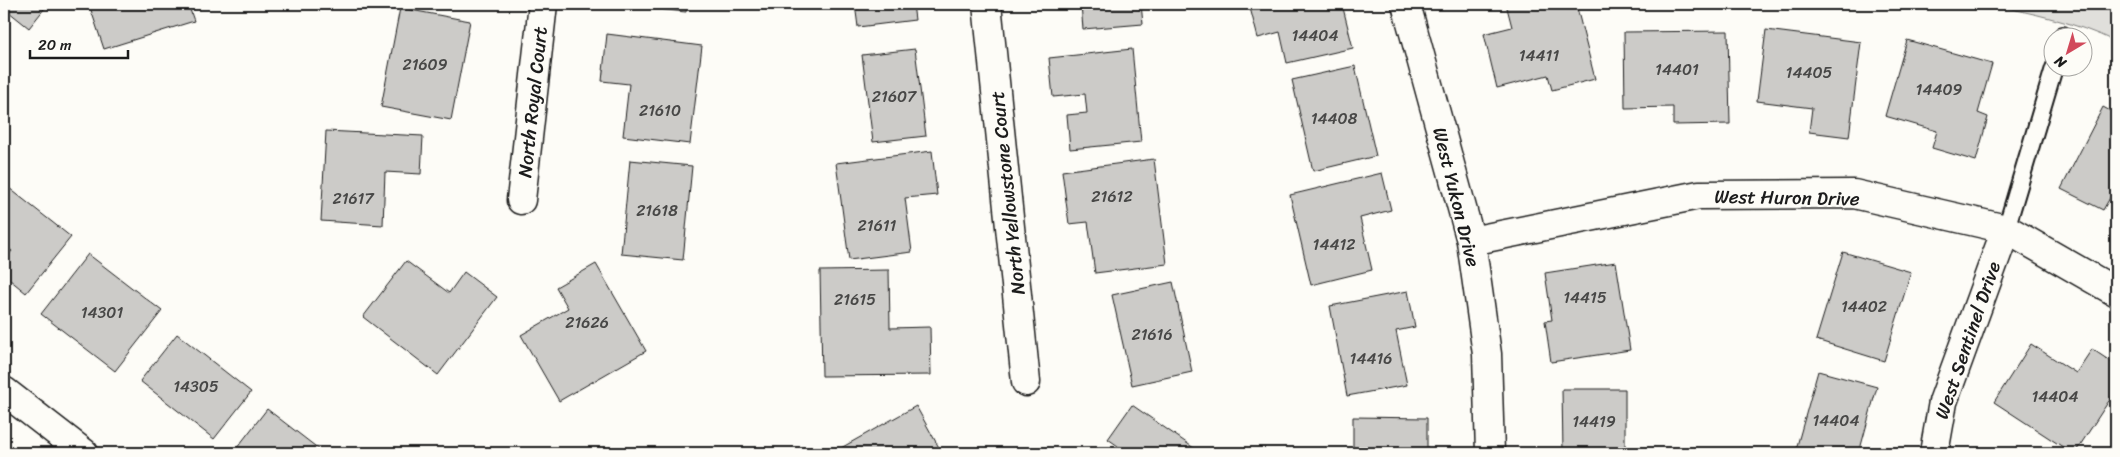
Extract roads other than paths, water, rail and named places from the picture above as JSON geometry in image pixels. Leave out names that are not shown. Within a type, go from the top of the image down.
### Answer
[{"type":"street","name":"North Royal Court","points":[[521,200],[543,4]]},
{"type":"street","name":"North Yellowstone Court","points":[[987,4],[1026,382]]},
{"type":"street","name":"West Yukon Drive","points":[[1406,4],[1471,242],[1487,354],[1490,453]]},
{"type":"street","name":"West Huron Drive","points":[[1471,242],[1699,195],[1854,194],[2006,229],[2116,292]]},
{"type":"street","name":"West Sentinel Drive","points":[[1934,453],[1943,402],[2006,229]]},
{"type":"street","points":[[4,391],[84,453]]},
{"type":"lane","points":[[2006,229],[2051,78]]}]
